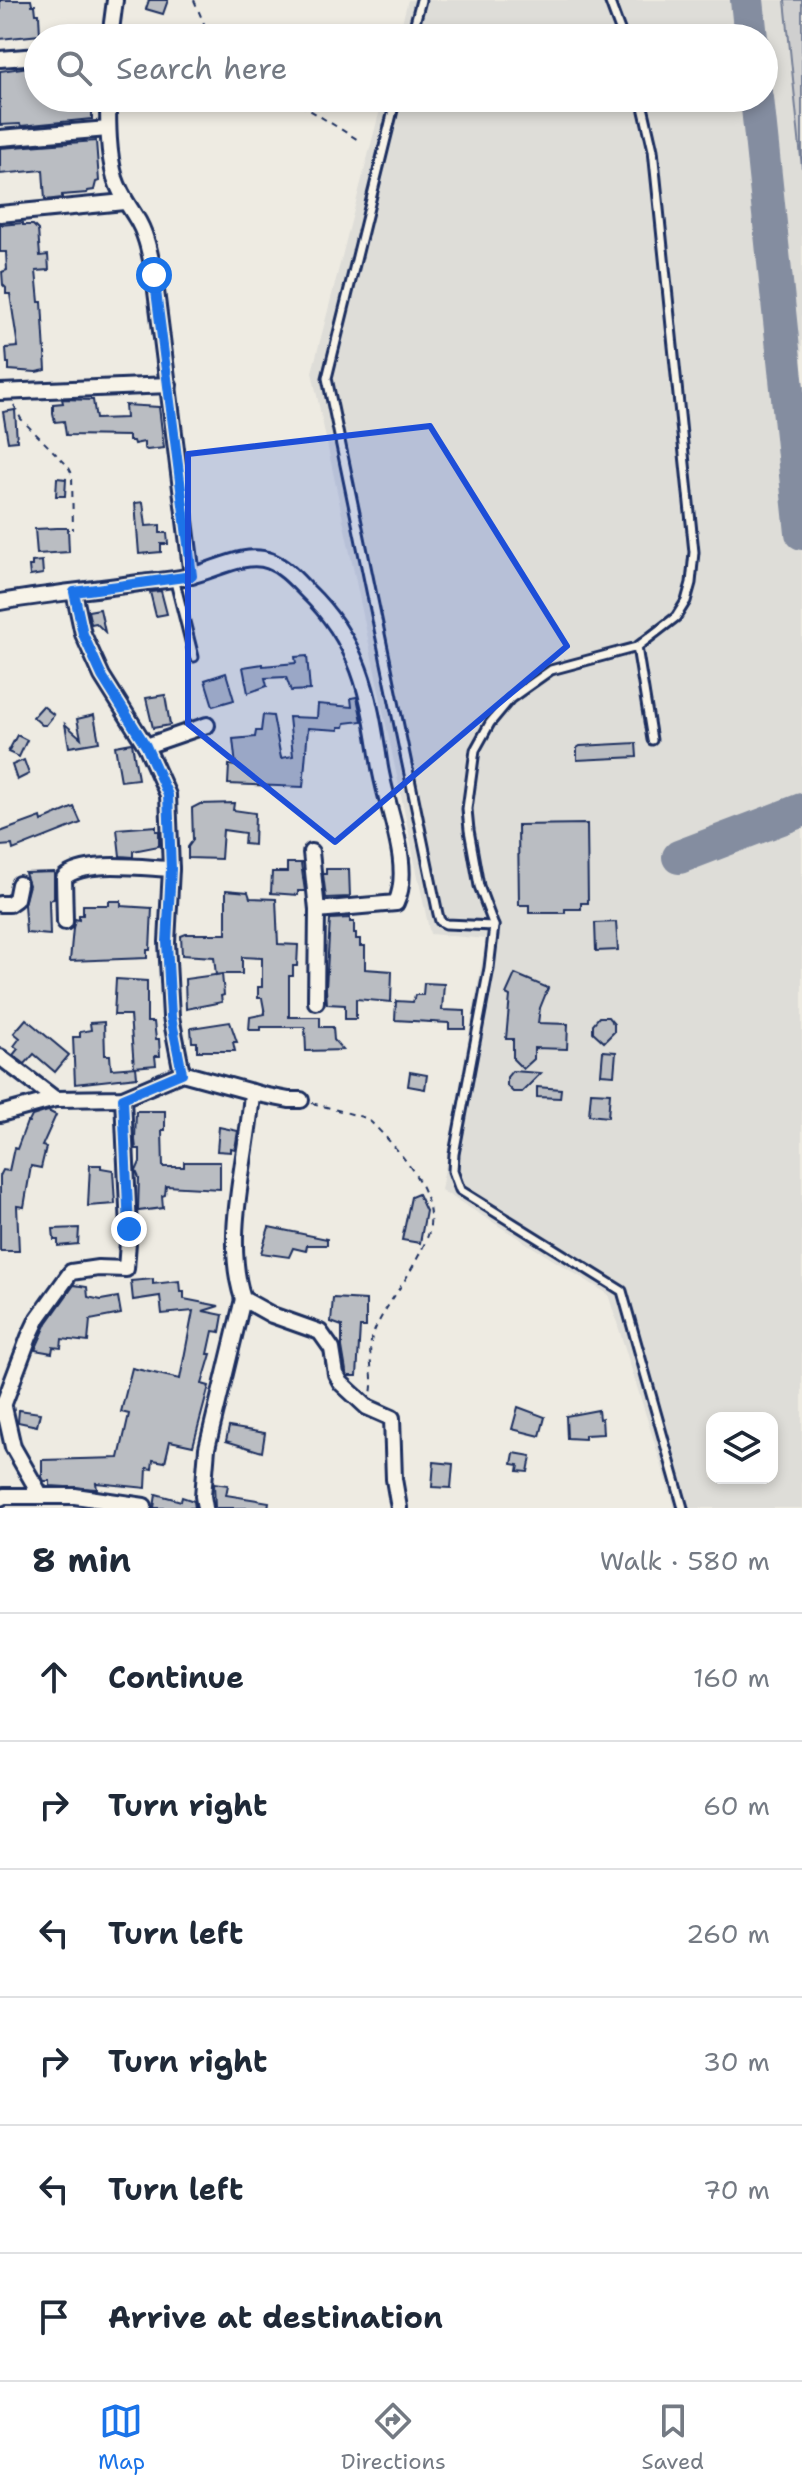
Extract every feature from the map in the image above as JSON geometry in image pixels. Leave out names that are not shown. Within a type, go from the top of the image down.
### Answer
[{"type":"street","points":[[112,24],[115,0]]},
{"type":"street","points":[[0,59],[24,57]]},
{"type":"street","points":[[108,112],[115,177],[148,249],[157,289],[192,576]]},
{"type":"street","points":[[0,138],[108,129]]},
{"type":"street","points":[[0,214],[124,202]]},
{"type":"street","points":[[4,393],[169,385]]},
{"type":"street","points":[[0,602],[192,576],[242,559],[267,559],[287,571],[315,598],[340,629],[358,664],[370,703],[382,785],[402,865],[402,889],[396,903],[317,910]]},
{"type":"street","points":[[74,592],[83,634],[102,676],[146,746],[168,795],[171,869],[167,942],[170,1002],[182,1073]]},
{"type":"street","points":[[146,746],[207,725]]},
{"type":"street","points":[[311,852],[317,910],[316,1002]]},
{"type":"street","points":[[65,922],[64,878],[71,872],[117,867],[171,869]]},
{"type":"street","points":[[0,904],[9,904],[16,899],[19,884]]},
{"type":"street","points":[[0,1057],[55,1099]]},
{"type":"street","points":[[0,1114],[55,1099],[123,1098],[182,1073],[252,1092],[301,1100]]},
{"type":"street","points":[[205,1508],[203,1484],[207,1448],[243,1299],[236,1278],[235,1248],[252,1092]]},
{"type":"street","points":[[41,1496],[7,1447],[2,1410],[38,1318],[71,1272],[98,1268],[126,1269],[129,1229],[123,1098]]},
{"type":"street","points":[[243,1299],[272,1315],[320,1332],[332,1349],[336,1374],[341,1383],[367,1407],[392,1418],[394,1479],[399,1508]]},
{"type":"street","points":[[0,1498],[75,1496],[144,1506]]},
{"type":"lane","points":[[415,24],[421,0]]},
{"type":"lane","points":[[609,0],[618,24]]},
{"type":"lane","points":[[393,112],[327,378],[440,921],[446,924],[494,926]]},
{"type":"lane","points":[[644,112],[653,150],[694,552],[691,583],[686,601],[676,617],[637,647],[551,670],[510,699],[490,723],[475,750],[467,809],[469,830],[479,886],[494,926],[453,1171],[460,1190],[622,1291],[683,1508]]},
{"type":"lane","points":[[174,578],[194,657]]},
{"type":"lane","points":[[637,647],[652,740]]},
{"type":"path","points":[[194,0],[204,24]]},
{"type":"path","points":[[313,112],[360,141]]},
{"type":"path","points":[[4,393],[21,419],[68,466],[72,474],[73,530]]},
{"type":"path","points":[[301,1100],[366,1118],[408,1163],[424,1187],[429,1231],[372,1338],[370,1350],[374,1378],[367,1407]]},
{"type":"highlighted area","points":[[430,426],[567,646],[335,842],[188,724],[188,454]]},
{"type":"shaded area","points":[[408,0],[802,0],[802,1508],[675,1508],[608,1294],[441,1190],[486,939],[430,934],[312,372],[379,112],[778,112],[778,24],[402,24]]},
{"type":"shaded area","points":[[785,0],[802,0],[802,168]]},
{"type":"building","points":[[0,0],[31,0],[36,14],[39,14],[39,24],[24,24],[24,37],[0,39]]},
{"type":"building","points":[[149,0],[168,0],[163,14],[146,9]]},
{"type":"building","points":[[24,68],[24,112],[92,112],[92,119],[0,125],[0,71]]},
{"type":"building","points":[[96,141],[99,181],[94,190],[87,193],[45,200],[43,170],[0,174],[0,148]]},
{"type":"building","points":[[0,225],[33,225],[38,230],[40,256],[48,255],[49,270],[36,271],[39,302],[42,302],[46,370],[36,372],[9,370],[7,363],[6,348],[18,347],[10,294],[6,294],[3,285],[2,272],[7,270],[6,252],[0,252]]},
{"type":"building","points":[[62,399],[93,400],[96,419],[126,418],[125,405],[159,407],[164,448],[147,450],[144,442],[134,444],[129,441],[129,436],[66,435],[64,421],[55,422],[53,413],[53,404],[63,403]]},
{"type":"building","points":[[15,410],[17,441],[8,442],[3,412]]},
{"type":"building","points":[[57,478],[66,479],[65,496],[56,496]]},
{"type":"building","points":[[143,502],[146,526],[160,525],[160,533],[167,533],[168,544],[161,544],[161,552],[139,554],[135,503]]},
{"type":"building","points":[[68,528],[69,552],[37,554],[35,529]]},
{"type":"building","points":[[42,561],[43,574],[30,576],[29,566],[32,562]]},
{"type":"building","points":[[161,591],[167,614],[156,616],[150,592]]},
{"type":"building","points":[[100,609],[105,632],[96,623],[91,624],[88,611]]},
{"type":"building","points":[[307,656],[310,690],[291,691],[286,677],[265,678],[267,686],[248,693],[243,667],[296,663],[295,657]]},
{"type":"building","points":[[226,673],[234,700],[213,706],[205,680]]},
{"type":"building","points":[[165,695],[170,725],[153,728],[146,698]]},
{"type":"building","points":[[357,697],[362,721],[345,723],[339,730],[308,728],[303,787],[228,784],[229,765],[236,766],[233,739],[255,737],[256,731],[261,731],[263,715],[273,716],[281,758],[293,756],[289,717],[317,718],[318,704],[352,707],[351,698]]},
{"type":"building","points":[[43,706],[54,715],[46,725],[33,717]]},
{"type":"building","points":[[94,715],[99,742],[69,747],[65,724],[81,738],[77,719]]},
{"type":"building","points":[[17,735],[27,740],[19,757],[8,752]]},
{"type":"building","points":[[132,743],[138,779],[121,781],[115,746]]},
{"type":"building","points":[[636,743],[637,757],[577,760],[577,748],[580,746]]},
{"type":"building","points":[[24,760],[29,774],[17,780],[12,765]]},
{"type":"building","points":[[234,803],[233,810],[255,813],[254,845],[244,844],[245,833],[223,830],[221,859],[188,858],[188,847],[193,840],[192,808],[200,804]]},
{"type":"building","points":[[74,807],[81,823],[13,850],[12,845],[0,846],[0,832],[41,817],[42,821]]},
{"type":"building","points":[[587,824],[588,903],[581,903],[581,909],[565,909],[565,913],[529,913],[529,905],[519,905],[518,825]]},
{"type":"building","points":[[156,826],[159,846],[133,851],[133,857],[120,856],[117,829]]},
{"type":"building","points":[[287,863],[301,863],[305,891],[298,891],[298,895],[271,893],[272,872],[287,872]]},
{"type":"building","points":[[326,869],[349,869],[350,897],[326,898],[323,874],[326,874]]},
{"type":"building","points":[[54,872],[54,899],[49,900],[50,935],[26,933],[24,904],[29,885],[25,873]]},
{"type":"building","points":[[226,890],[248,892],[250,898],[276,899],[278,944],[298,945],[297,966],[293,966],[293,976],[289,976],[289,1017],[320,1017],[320,1027],[333,1027],[334,1040],[343,1050],[306,1051],[305,1027],[249,1030],[250,1017],[265,1014],[262,998],[258,998],[258,987],[262,987],[262,958],[242,957],[242,974],[222,974],[222,1002],[186,1009],[185,979],[216,975],[214,957],[182,955],[181,936],[226,934]]},
{"type":"building","points":[[109,901],[121,901],[121,906],[152,908],[147,958],[70,961],[75,919],[79,920],[79,915],[83,915],[83,905],[109,905]]},
{"type":"building","points":[[350,918],[350,922],[354,922],[356,939],[360,939],[360,946],[365,946],[365,969],[392,971],[391,1002],[356,999],[356,1019],[345,1019],[345,1005],[327,1004],[326,989],[330,919]]},
{"type":"building","points":[[616,922],[618,950],[596,951],[595,923]]},
{"type":"building","points":[[515,974],[548,988],[538,1023],[568,1024],[567,1049],[534,1048],[534,1059],[523,1069],[513,1059],[513,1039],[506,1039],[510,996],[506,994]]},
{"type":"building","points":[[116,979],[147,981],[147,1022],[154,1022],[156,1039],[159,1039],[160,1056],[155,1056],[156,1065],[134,1067],[130,1015],[114,1015]]},
{"type":"building","points":[[424,983],[444,984],[442,1010],[465,1011],[465,1029],[449,1029],[449,1023],[395,1020],[396,1001],[413,1002],[415,995],[423,995]]},
{"type":"building","points":[[599,1017],[608,1017],[614,1024],[614,1032],[604,1042],[593,1032],[593,1024]]},
{"type":"building","points":[[26,1019],[69,1055],[55,1072],[34,1054],[25,1064],[13,1055],[18,1049],[14,1046],[20,1038],[14,1033]]},
{"type":"building","points":[[104,1022],[105,1055],[110,1055],[111,1069],[136,1067],[137,1077],[75,1084],[73,1037],[80,1037],[80,1032],[91,1030],[90,1023]]},
{"type":"building","points":[[230,1022],[237,1042],[233,1042],[235,1051],[197,1051],[197,1042],[192,1042],[191,1028]]},
{"type":"building","points":[[603,1051],[616,1052],[614,1075],[601,1074]]},
{"type":"building","points":[[512,1071],[541,1073],[522,1092],[513,1092],[507,1086],[507,1077]]},
{"type":"building","points":[[410,1072],[427,1075],[425,1089],[408,1086]]},
{"type":"building","points":[[537,1087],[561,1089],[560,1098],[537,1097]]},
{"type":"building","points":[[591,1092],[610,1093],[608,1117],[589,1115]]},
{"type":"building","points":[[48,1111],[56,1115],[42,1146],[46,1147],[41,1168],[31,1166],[24,1207],[17,1206],[19,1251],[0,1251],[0,1176],[3,1170],[9,1171],[14,1148],[17,1149],[27,1122],[32,1116]]},
{"type":"building","points":[[136,1111],[165,1111],[163,1167],[184,1167],[184,1162],[220,1162],[220,1189],[166,1186],[165,1195],[162,1196],[163,1208],[138,1211],[139,1178],[136,1171],[140,1149],[136,1149],[135,1140]]},
{"type":"building","points":[[219,1127],[238,1131],[235,1149],[231,1148],[231,1152],[217,1151]]},
{"type":"building","points":[[90,1165],[113,1170],[115,1204],[88,1206]]},
{"type":"building","points":[[418,1194],[426,1211],[420,1243],[402,1240],[411,1197]]},
{"type":"building","points":[[269,1227],[327,1239],[327,1245],[307,1245],[306,1251],[293,1248],[289,1257],[261,1253]]},
{"type":"building","points":[[79,1228],[78,1244],[58,1246],[58,1240],[54,1240],[53,1229]]},
{"type":"building","points":[[153,1279],[153,1284],[179,1281],[184,1299],[219,1306],[203,1311],[223,1315],[220,1332],[213,1331],[208,1354],[211,1354],[202,1384],[209,1386],[193,1446],[170,1441],[165,1462],[153,1460],[152,1469],[147,1468],[146,1488],[96,1483],[97,1489],[50,1486],[50,1481],[44,1481],[42,1477],[42,1460],[119,1458],[129,1414],[121,1412],[132,1368],[180,1379],[193,1311],[162,1314],[160,1296],[133,1300],[131,1281]]},
{"type":"building","points":[[74,1285],[87,1287],[88,1297],[101,1300],[118,1297],[121,1314],[90,1320],[88,1342],[62,1339],[61,1348],[53,1347],[52,1353],[35,1350],[47,1323]]},
{"type":"building","points":[[333,1298],[366,1300],[366,1327],[360,1327],[357,1376],[348,1376],[346,1371],[342,1326],[331,1322]]},
{"type":"building","points":[[518,1407],[545,1417],[540,1436],[512,1429]]},
{"type":"building","points":[[19,1410],[40,1413],[37,1426],[18,1422]]},
{"type":"building","points":[[598,1410],[603,1434],[585,1435],[585,1439],[567,1438],[566,1416]]},
{"type":"building","points":[[229,1427],[265,1433],[262,1452],[226,1441]]},
{"type":"building","points":[[514,1453],[531,1456],[528,1472],[518,1471],[519,1465],[512,1464]]},
{"type":"building","points":[[434,1462],[453,1464],[451,1488],[432,1487]]},
{"type":"building","points":[[214,1483],[228,1485],[226,1495],[269,1502],[268,1508],[215,1508]]},
{"type":"building","points":[[156,1494],[194,1501],[195,1508],[154,1508]]},
{"type":"taxiway","points":[[747,0],[750,24]]},
{"type":"taxiway","points":[[758,112],[802,533]]},
{"type":"taxiway","points":[[679,857],[802,810]]},
{"type":"route","points":[[129,1229],[123,1098],[182,1073],[171,1017],[167,942],[171,869],[168,795],[146,746],[102,676],[83,634],[74,592],[192,576],[154,275]]}]
